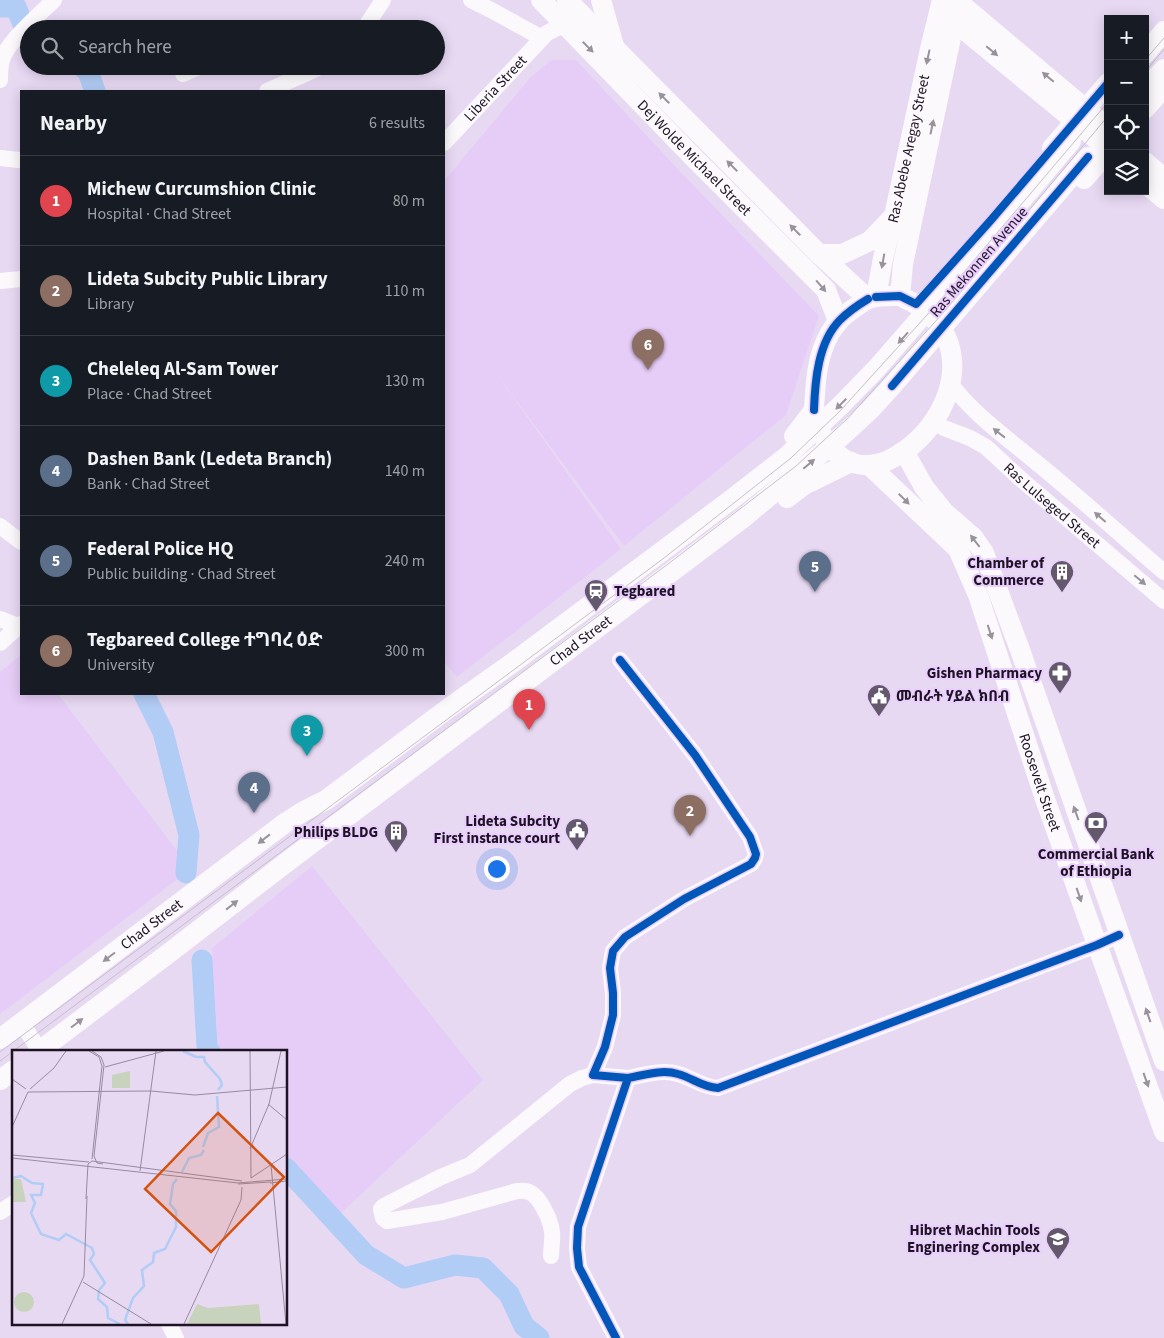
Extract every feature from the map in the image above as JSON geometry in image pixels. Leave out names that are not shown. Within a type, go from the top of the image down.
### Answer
[{"type":"main road","points":[[601,0],[615,48]]},
{"type":"main road","points":[[951,5],[1096,103],[1103,147]]},
{"type":"main road","name":"Ras Abebe Aregay Street","points":[[872,298],[894,216],[930,49],[951,5]]},
{"type":"main road","name":"Ras Abebe Aregay Street","points":[[912,303],[905,255],[951,5]]},
{"type":"main road","name":"Dej Wolde Michael Street","points":[[563,7],[615,48],[819,254],[872,298]]},
{"type":"main road","name":"Dej Wolde Michael Street","points":[[563,7],[697,161],[826,290],[838,321]]},
{"type":"main road","points":[[1149,35],[1164,18]]},
{"type":"main road","points":[[1149,49],[1164,31]]},
{"type":"main road","points":[[1149,86],[1164,69]]},
{"type":"main road","points":[[1148,105],[1164,87]]},
{"type":"main road","name":"Ras Mekonnen Avenue","points":[[912,303],[991,220],[1096,103]]},
{"type":"main road","name":"Ras Mekonnen Avenue","points":[[876,369],[960,274],[1071,141]]},
{"type":"main road","points":[[697,161],[712,146]]},
{"type":"main road","name":"Ras Mekonnen Avenue","points":[[946,335],[1103,147]]},
{"type":"main road","name":"Ras Mekonnen Avenue","points":[[892,386],[1103,147]]},
{"type":"main road","points":[[1149,165],[1164,178]]},
{"type":"main road","points":[[1149,187],[1164,200]]},
{"type":"main road","points":[[819,254],[842,254],[870,240],[894,216]]},
{"type":"main road","points":[[872,298],[912,303],[936,321],[946,335],[953,357],[950,384],[942,408],[927,432],[904,451],[880,463],[854,462],[832,451],[819,430],[814,415],[817,367],[825,344],[838,321],[856,307],[872,298]]},
{"type":"main road","name":"Chad Street","points":[[0,1039],[285,823],[326,800],[763,476],[802,443],[876,369]]},
{"type":"main road","name":"Chad Street","points":[[41,1050],[743,518],[843,435],[892,386]]},
{"type":"main road","name":"Chad Street","points":[[304,811],[322,793],[780,451],[814,415]]},
{"type":"main road","name":"Roosevelt Street","points":[[904,451],[924,487],[944,512],[973,537],[984,553],[1020,650],[1164,1061]]},
{"type":"main road","name":"Chad Street","points":[[283,865],[319,850],[339,837],[804,485],[854,462]]},
{"type":"main road","name":"Roosevelt Street","points":[[854,462],[958,549],[978,595],[1046,799],[1164,1132]]},
{"type":"main road","points":[[1046,799],[1068,791]]},
{"type":"main road","points":[[0,1080],[12,1071]]},
{"type":"street","points":[[34,20],[54,0]]},
{"type":"street","points":[[370,20],[383,0]]},
{"type":"street","points":[[471,0],[544,36]]},
{"type":"street","name":"Liberia Street","points":[[445,142],[544,36],[563,7]]},
{"type":"street","points":[[0,80],[2,59],[20,35]]},
{"type":"street","points":[[269,90],[304,75]]},
{"type":"street","points":[[0,158],[19,160]]},
{"type":"street","points":[[0,281],[20,279]]},
{"type":"street","name":"Ras Lulseged Street","points":[[950,384],[988,425],[1037,463],[1164,572]]},
{"type":"street","name":"Ras Lulseged Street","points":[[934,422],[986,447],[1164,601]]},
{"type":"street","points":[[0,526],[20,541]]},
{"type":"street","points":[[1114,558],[1128,541]]},
{"type":"street","points":[[0,619],[20,625]]},
{"type":"street","points":[[0,643],[20,625]]},
{"type":"street","points":[[593,1075],[605,1047],[613,1015],[610,968],[613,951],[625,937],[684,899],[751,864],[756,854],[750,836],[695,755],[620,660]]},
{"type":"street","points":[[551,1256],[552,1232],[548,1216],[531,1192],[517,1191],[442,1212],[387,1221],[383,1218],[381,1209],[470,1164],[570,1084],[582,1078],[593,1075],[628,1078],[650,1073],[671,1072],[680,1074],[704,1086],[718,1088],[1097,945],[1119,935]]},
{"type":"street","points":[[22,1024],[39,1050]]},
{"type":"street","points":[[616,1338],[579,1267],[577,1248],[578,1227],[628,1078]]},
{"type":"street","points":[[0,1212],[12,1204]]},
{"type":"street","points":[[170,1326],[176,1338]]},
{"type":"shaded area","points":[[551,60],[576,60],[819,316],[786,415],[624,546],[493,369],[621,549],[457,677],[445,662],[445,180],[529,79]]},
{"type":"shaded area","points":[[20,656],[20,695],[59,695],[191,869],[0,1014],[0,672]]},
{"type":"shaded area","points":[[312,866],[483,1080],[340,1214],[288,1157],[288,1050],[218,1049],[212,948]]},
{"type":"waterway","points":[[0,7],[16,7],[21,20]]},
{"type":"waterway","points":[[89,75],[95,90]]},
{"type":"waterway","points":[[144,695],[163,732],[189,835],[186,873]]},
{"type":"waterway","points":[[202,960],[207,1046],[209,1050]]},
{"type":"waterway","points":[[288,1170],[366,1255],[404,1278],[455,1265],[483,1268],[509,1294],[524,1326],[539,1338]]},
{"type":"tram line","points":[[1149,55],[1164,38]]},
{"type":"tram line","points":[[1149,67],[1164,49]]},
{"type":"tram line","points":[[0,1052],[664,558],[791,458],[840,411],[937,304],[1105,105]]},
{"type":"tram line","points":[[15,1050],[668,564],[796,466],[847,419],[944,312],[1104,121]]},
{"type":"tram line","points":[[0,1061],[12,1052]]},
{"type":"cycle path","points":[[876,297],[900,296],[916,304],[991,220],[1104,88]]},
{"type":"cycle path","points":[[892,386],[1088,157]]},
{"type":"cycle path","points":[[814,410],[819,362],[827,339],[840,320],[868,299]]},
{"type":"cycle path","points":[[620,660],[695,755],[750,837],[756,854],[751,864],[684,899],[625,937],[613,951],[610,968],[613,1015],[605,1047],[593,1075],[628,1078]]},
{"type":"cycle path","points":[[616,1338],[579,1267],[577,1248],[578,1227],[628,1078],[666,1072],[718,1088],[1097,945],[1119,935]]},
{"type":"place","name":"Tegbareed College ተግባረ ዕድ","points":[[648,370]]},
{"type":"place","name":"Federal Police HQ","points":[[815,592]]},
{"type":"place","name":"Chamber of Commerce","points":[[1062,593]]},
{"type":"place","name":"Tegbared","points":[[596,612]]},
{"type":"place","name":"Gishen Pharmacy","points":[[1060,694]]},
{"type":"place","name":"መብራት ሃይል ክበብ","points":[[879,717]]},
{"type":"place","name":"Michew Curcumshion Clinic","points":[[529,730]]},
{"type":"place","name":"Cheleleq Al-Sam Tower","points":[[307,756]]},
{"type":"place","name":"Dashen Bank (Ledeta Branch)","points":[[254,813]]},
{"type":"place","name":"Lideta Subcity Public Library","points":[[690,836]]},
{"type":"place","name":"Commercial Bank of Ethiopia","points":[[1096,844]]},
{"type":"place","name":"Lideta Subcity First instance court","points":[[577,851]]},
{"type":"place","name":"Philips BLDG","points":[[396,853]]},
{"type":"place","name":"Hibret Machin Tools Enginering Complex","points":[[1058,1260]]}]
